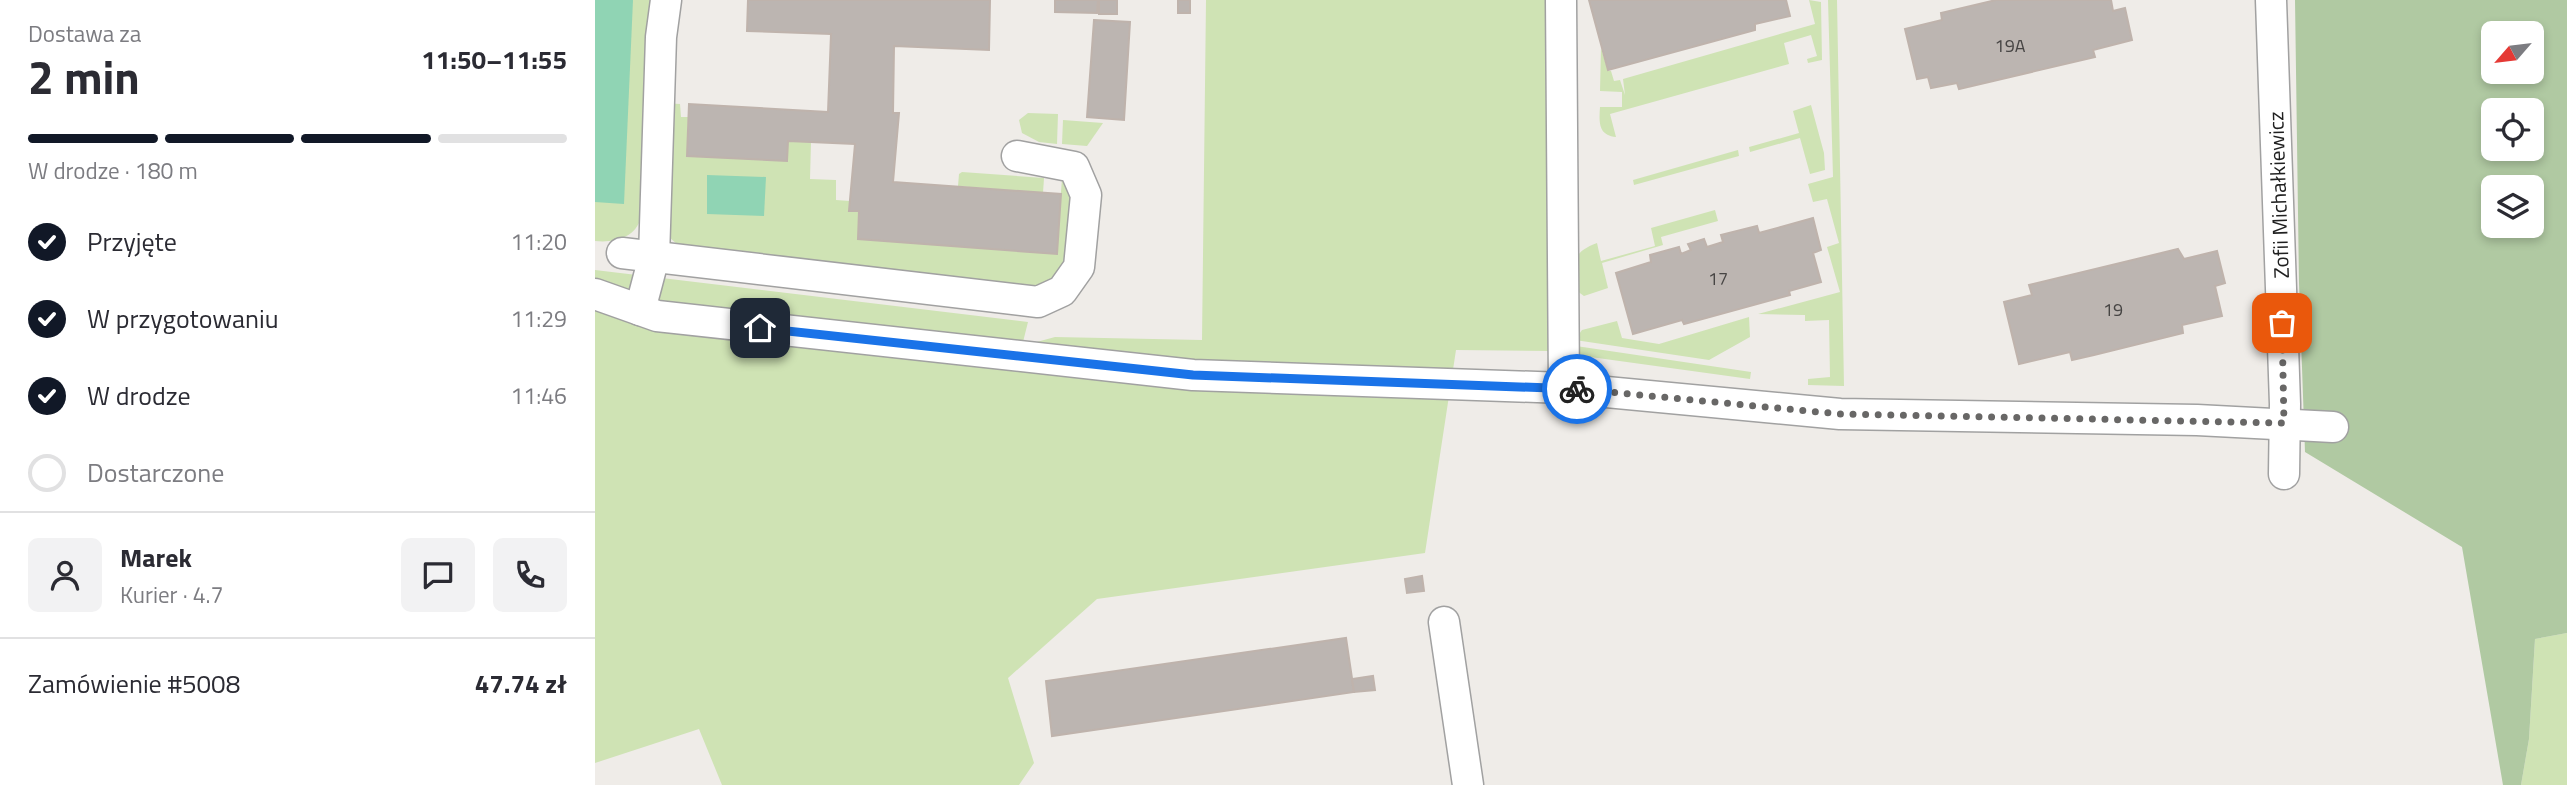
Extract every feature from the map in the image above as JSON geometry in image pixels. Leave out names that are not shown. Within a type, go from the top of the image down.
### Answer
[{"type":"street","points":[[639,310],[654,257],[661,37],[666,0]]},
{"type":"street","points":[[1561,0],[1564,388]]},
{"type":"street","name":"Zofii Michałkiewicz","points":[[2271,0],[2284,474]]},
{"type":"street","points":[[622,253],[1038,302],[1062,290],[1079,267],[1086,195],[1074,167],[1017,156]]},
{"type":"street","points":[[595,294],[671,318],[1193,375],[1564,388],[1840,414],[2284,423],[2333,427]]},
{"type":"street","points":[[1444,622],[1468,785]]},
{"type":"green space","points":[[595,0],[654,0],[641,217],[634,230],[623,238],[602,241],[595,241]]},
{"type":"green space","points":[[595,0],[633,0],[624,204],[595,202]]},
{"type":"green space","points":[[1206,0],[1549,0],[1550,351],[1456,350],[1425,553],[1097,599],[1008,678],[1034,763],[1019,785],[722,785],[699,729],[595,763],[595,270],[1028,322],[1022,346],[1055,337],[1202,340]]},
{"type":"green space","points":[[1809,0],[1821,2],[1822,60],[1808,63],[1807,59],[1817,56],[1811,35],[1784,43],[1789,64],[1610,114],[1616,137],[1603,131],[1600,107],[1622,107],[1622,92],[1600,91],[1601,48],[1608,71],[1611,71],[1614,81],[1620,80],[1625,95],[1623,79],[1815,24]]},
{"type":"green space","points":[[1828,0],[1837,0],[1844,386],[1808,385],[1808,379],[1830,377],[1829,320],[1805,321],[1805,315],[1758,314],[1840,292],[1827,247],[1839,243],[1827,199],[1813,202],[1808,184],[1833,177]]},
{"type":"green space","points":[[2295,0],[2567,0],[2567,633],[2535,639],[2529,739],[2521,785],[2503,785],[2462,547],[2305,452],[2299,283]]},
{"type":"green space","points":[[664,103],[680,104],[681,117],[688,117],[687,156],[787,161],[788,141],[811,142],[810,179],[836,180],[836,200],[850,201],[849,211],[859,211],[858,239],[1056,254],[1062,179],[1073,189],[1069,260],[1042,291],[678,245],[669,237]]},
{"type":"green space","points":[[1811,105],[1824,153],[1825,170],[1810,174],[1800,138],[1750,152],[1749,147],[1799,133],[1793,111]]},
{"type":"green space","points":[[1028,113],[1058,114],[1057,144],[1039,142],[1022,133],[1019,120]]},
{"type":"green space","points":[[1063,120],[1103,123],[1087,146],[1062,144]]},
{"type":"green space","points":[[1738,150],[1739,156],[1634,185],[1633,180]]},
{"type":"green space","points":[[962,172],[1044,178],[1043,193],[958,186],[959,174]]},
{"type":"green space","points":[[707,175],[766,177],[764,216],[707,214]]},
{"type":"green space","points":[[1715,210],[1718,221],[1661,237],[1663,245],[1602,263],[1608,288],[1584,296],[1577,291],[1575,267],[1581,251],[1597,243],[1601,261],[1655,246],[1651,228]]},
{"type":"green space","points":[[1749,317],[1750,337],[1709,360],[1575,340],[1582,330],[1617,321],[1622,338],[1659,344]]},
{"type":"green space","points":[[1576,346],[1751,372],[1750,379],[1576,355]]},
{"type":"green space","points":[[2567,633],[2567,785],[2521,785],[2529,739],[2535,639]]},
{"type":"building","points":[[748,0],[990,0],[989,50],[894,46],[893,113],[899,113],[893,182],[1061,194],[1057,254],[858,239],[859,211],[849,211],[855,144],[788,141],[787,161],[687,156],[689,104],[828,112],[831,34],[747,31]]},
{"type":"building","points":[[1055,0],[1098,0],[1097,13],[1055,12]]},
{"type":"building","points":[[1099,0],[1117,0],[1117,14],[1099,14]]},
{"type":"building","points":[[1178,0],[1190,0],[1190,13],[1178,13]]},
{"type":"building","points":[[1589,0],[1786,0],[1790,16],[1755,24],[1755,30],[1608,70]]},
{"type":"building","points":[[1996,0],[2111,0],[2113,11],[2125,8],[2132,40],[2093,50],[2095,57],[1959,89],[1957,83],[1931,88],[1928,77],[1917,79],[1905,29],[1942,20],[1941,13]]},
{"type":"building","points":[[1094,20],[1130,22],[1124,120],[1087,117]]},
{"type":"building","points":[[1813,218],[1821,250],[1813,253],[1821,282],[1789,291],[1790,295],[1684,324],[1682,320],[1633,334],[1616,273],[1651,262],[1650,255],[1679,247],[1681,254],[1691,250],[1688,244],[1704,239],[1707,247],[1723,242],[1721,235],[1757,226],[1759,233]]},
{"type":"building","points":[[2178,249],[2184,259],[2217,251],[2225,283],[2215,286],[2222,316],[2182,325],[2183,333],[2094,355],[2072,360],[2070,352],[2019,364],[2004,302],[2032,295],[2029,285]]},
{"type":"building","points":[[1422,576],[1424,591],[1407,593],[1405,579]]},
{"type":"building","points":[[1346,638],[1354,692],[1052,736],[1046,681]]},
{"type":"building","points":[[1373,676],[1375,690],[1354,692],[1352,679]]},
{"type":"way so far","points":[[1577,389],[1840,414],[2284,423],[2282,323]]},
{"type":"route","points":[[760,328],[1193,375],[1577,389]]}]
